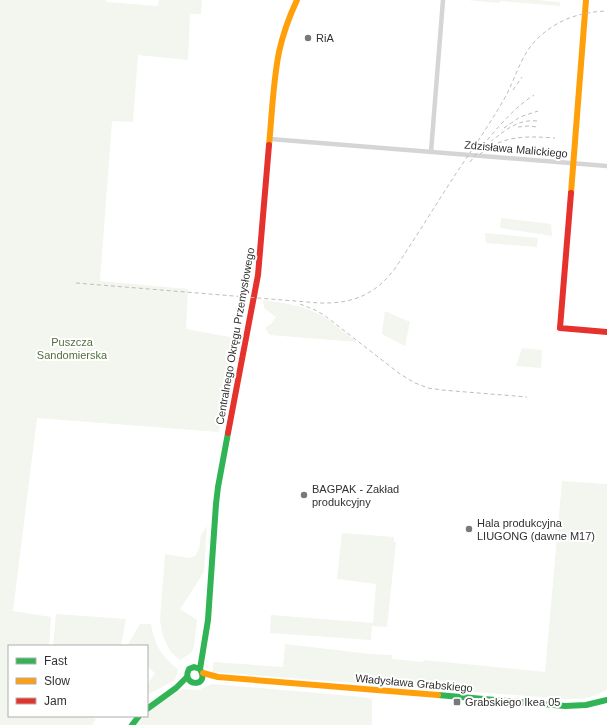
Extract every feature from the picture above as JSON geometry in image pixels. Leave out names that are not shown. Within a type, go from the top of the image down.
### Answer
[{"type":"street","name":"Centralnego Okręgu Przemysłowego","points":[[200,672],[201,654],[208,621],[213,533],[218,487],[258,275],[278,56],[287,24],[297,0]]},
{"type":"street","points":[[431,152],[443,0]]},
{"type":"street","points":[[586,0],[573,163],[607,166]]},
{"type":"street","name":"Zdzisława Malickiego","points":[[270,139],[573,163],[560,328],[607,332]]},
{"type":"street","points":[[190,668],[200,672],[200,682],[195,683],[188,680],[187,673],[190,668]]},
{"type":"street","name":"Władysława Grabskiego","points":[[200,672],[218,677],[562,706],[584,706],[597,704],[607,700]]},
{"type":"street","points":[[148,708],[188,680]]},
{"type":"street","points":[[132,725],[139,717]]},
{"type":"green space","name":"Puszcza Sandomierska","points":[[0,0],[106,0],[106,2],[158,6],[159,0],[202,0],[201,14],[190,14],[188,60],[138,55],[133,122],[112,121],[100,281],[188,289],[186,329],[235,338],[219,432],[37,418],[13,611],[51,617],[49,645],[8,645],[8,717],[91,717],[96,719],[92,725],[0,725]]},
{"type":"green space","points":[[467,0],[537,0],[560,2],[560,6],[500,1],[499,3]]},
{"type":"green space","points":[[501,218],[551,224],[552,236],[500,228]]},
{"type":"green space","points":[[485,233],[538,238],[537,247],[486,243]]},
{"type":"green space","points":[[263,300],[301,307],[322,315],[357,342],[270,335],[265,328],[271,324],[276,317],[264,308]]},
{"type":"green space","points":[[385,311],[410,322],[405,346],[382,334]]},
{"type":"green space","points":[[522,348],[542,350],[541,368],[516,366]]},
{"type":"green space","points":[[562,481],[607,484],[607,690],[583,699],[566,699],[212,672],[214,662],[283,667],[285,644],[370,654],[392,655],[392,659],[423,662],[424,660],[545,672]]},
{"type":"green space","points":[[207,526],[204,572],[180,609],[197,620],[194,647],[191,653],[180,660],[170,651],[163,636],[160,620],[165,554],[189,558],[195,556],[199,549],[201,535]]},
{"type":"green space","points":[[342,533],[394,537],[394,542],[396,542],[387,627],[372,626],[371,640],[270,633],[271,615],[373,623],[376,584],[337,579]]},
{"type":"green space","points":[[56,614],[126,619],[121,645],[53,645]]},
{"type":"green space","points":[[140,624],[151,624],[159,649],[167,660],[178,669],[175,680],[148,694],[148,684],[155,673],[148,667],[148,645],[128,645]]},
{"type":"green space","points":[[212,684],[363,697],[372,699],[372,725],[136,725],[143,717],[148,717],[148,712],[183,689],[198,690]]},
{"type":"railway","points":[[76,283],[319,303],[342,302],[362,296],[372,291],[380,285],[396,267],[479,139],[507,93],[521,62],[530,47],[544,33],[568,18],[587,13],[607,11]]},
{"type":"railway","points":[[513,90],[522,77]]},
{"type":"railway","points":[[470,162],[508,117],[534,95]]},
{"type":"railway","points":[[504,128],[520,117],[538,111]]},
{"type":"railway","points":[[490,142],[512,126],[524,122],[538,121]]},
{"type":"railway","points":[[518,127],[537,127]]},
{"type":"railway","points":[[480,154],[498,143],[516,138],[555,138]]},
{"type":"railway","points":[[300,304],[324,315],[400,374],[415,383],[428,388],[442,390],[527,397]]},
{"type":"traffic: fast","points":[[200,669],[194,667],[189,669],[187,675],[191,682],[195,683],[202,680],[200,669],[208,620],[216,504],[228,433]]},
{"type":"traffic: fast","points":[[148,708],[176,688],[187,677]]},
{"type":"traffic: fast","points":[[438,695],[565,706],[586,705],[607,700]]},
{"type":"traffic: fast","points":[[132,725],[138,717]]},
{"type":"traffic: slow","points":[[269,145],[274,86],[279,52],[286,26],[297,0]]},
{"type":"traffic: slow","points":[[571,193],[586,0]]},
{"type":"traffic: slow","points":[[203,673],[218,677],[438,695]]},
{"type":"traffic: jam","points":[[228,433],[258,275],[269,145]]},
{"type":"traffic: jam","points":[[571,193],[560,328],[607,332]]},
{"type":"place","name":"RiA","points":[[308,38]]},
{"type":"place","name":"BAGPAK - Zakład produkcyjny","points":[[304,495]]},
{"type":"place","name":"Hala produkcyjna LIUGONG (dawne M17)","points":[[469,529]]},
{"type":"place","name":"Grabskiego Ikea 05","points":[[457,702]]}]
